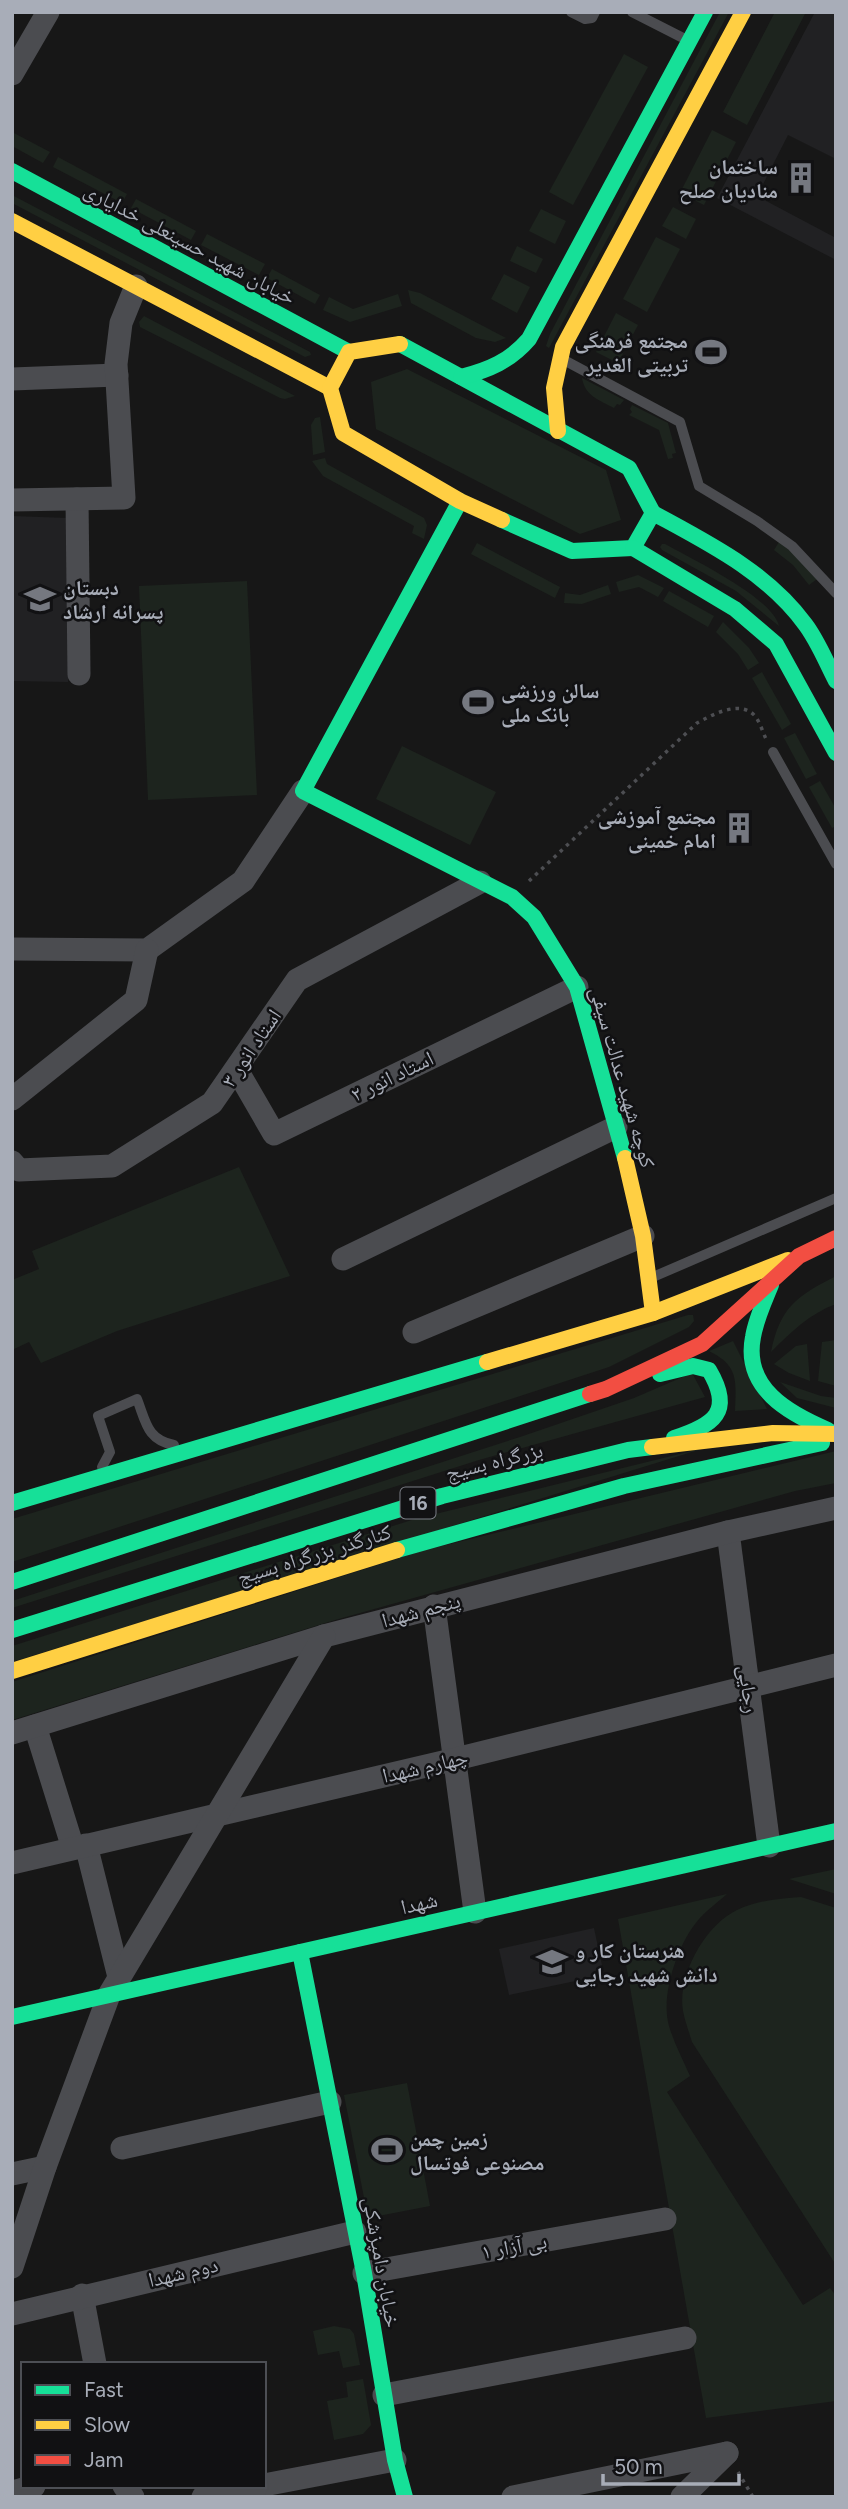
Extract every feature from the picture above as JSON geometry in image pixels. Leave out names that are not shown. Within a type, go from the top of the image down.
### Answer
[{"type":"main road","points":[[461,377],[490,370],[504,363],[516,355],[529,339],[705,12]]},
{"type":"main road","points":[[558,430],[552,389],[563,347],[743,12]]},
{"type":"main road","name":"خیابان شهید حسینعلی خدایاری","points":[[12,171],[349,352]]},
{"type":"main road","points":[[12,221],[330,387]]},
{"type":"main road","points":[[836,681],[790,634],[735,608],[633,548],[572,551],[460,501],[343,433],[330,387],[349,352],[400,344],[629,468],[653,513],[730,556],[781,597],[790,634],[836,753]]},
{"type":"main road","points":[[303,791],[460,501]]},
{"type":"main road","points":[[633,548],[653,513]]},
{"type":"main road","name":"کوچه شهید عدالت سیفی","points":[[303,791],[512,897],[534,917],[577,987],[630,1174],[650,1278],[653,1313]]},
{"type":"main road","name":"16","points":[[836,1238],[799,1256],[772,1283],[751,1348],[755,1376],[766,1395],[785,1409],[836,1434]]},
{"type":"main road","points":[[12,1503],[190,1448],[653,1313],[799,1256]]},
{"type":"main road","name":"بزرگراه بسیج","points":[[12,1582],[606,1389],[702,1344],[772,1283]]},
{"type":"main road","points":[[606,1389],[693,1366],[709,1370],[722,1392],[722,1405],[707,1425],[681,1436],[628,1450]]},
{"type":"main road","name":"بزرگراه بسیج","points":[[12,1630],[442,1496],[628,1450],[774,1433],[836,1434]]},
{"type":"main road","name":"کنارگذر بزرگراه بسیج","points":[[12,1671],[380,1555],[624,1486],[836,1440]]},
{"type":"main road","name":"شهدا","points":[[12,2017],[114,1986],[300,1952],[836,1831]]},
{"type":"main road","name":"خیابان دامپزشکی","points":[[300,1952],[363,2273],[395,2460],[405,2497]]},
{"type":"street","points":[[12,74],[48,12]]},
{"type":"street","points":[[12,500],[124,498],[117,375],[121,323],[136,286]]},
{"type":"street","points":[[12,379],[117,375]]},
{"type":"street","points":[[77,499],[79,674]]},
{"type":"street","points":[[12,949],[147,950],[243,881],[303,791]]},
{"type":"street","name":"استاد انور ۳","points":[[12,1161],[19,1170],[112,1166],[212,1103],[297,980],[480,882]]},
{"type":"street","points":[[12,1099],[136,1000],[147,950]]},
{"type":"street","name":"استاد انور ۲","points":[[237,1070],[274,1133],[577,987]]},
{"type":"street","points":[[343,1259],[616,1127]]},
{"type":"street","points":[[414,1332],[643,1236]]},
{"type":"street","name":"پنجم شهدا","points":[[12,1733],[324,1636],[727,1532],[836,1508]]},
{"type":"street","name":"رجایی","points":[[727,1532],[769,1846]]},
{"type":"street","points":[[434,1606],[475,1912]]},
{"type":"street","points":[[12,2267],[45,2167],[114,1986],[324,1636]]},
{"type":"street","name":"چهارم شهدا","points":[[12,1863],[456,1759],[836,1665]]},
{"type":"street","points":[[35,1726],[80,1847],[114,1986]]},
{"type":"street","points":[[122,2148],[330,2102]]},
{"type":"street","points":[[12,2174],[45,2167]]},
{"type":"street","name":"بی آزار ۱","points":[[363,2273],[665,2219]]},
{"type":"street","name":"دوم شهدا","points":[[12,2314],[82,2295],[355,2232]]},
{"type":"street","points":[[82,2295],[95,2362]]},
{"type":"street","points":[[384,2395],[685,2338]]},
{"type":"street","points":[[513,2497],[727,2454]]},
{"type":"street","points":[[682,2497],[727,2454]]},
{"type":"street","points":[[266,2485],[395,2460]]},
{"type":"street","points":[[203,2497],[247,2488]]},
{"type":"lane","points":[[571,12],[585,19],[592,18],[595,12]]},
{"type":"lane","points":[[632,12],[689,41]]},
{"type":"lane","points":[[559,358],[680,422],[699,486],[792,545],[836,593]]},
{"type":"lane","points":[[772,752],[836,864]]},
{"type":"lane","points":[[650,1278],[836,1198]]},
{"type":"lane","points":[[86,1480],[105,1465],[110,1452],[98,1416],[136,1399],[153,1438],[161,1443],[190,1448]]},
{"type":"path","points":[[512,897],[697,723],[718,712],[742,708],[754,715],[772,752]]},
{"type":"path","points":[[727,2454],[753,2497]]},
{"type":"shaded area","points":[[720,12],[729,12],[549,348],[546,346],[550,334]]},
{"type":"shaded area","points":[[775,12],[806,12],[747,125],[723,112]]},
{"type":"shaded area","points":[[815,12],[836,12],[836,159],[788,135],[757,196],[836,238],[836,260],[717,198]]},
{"type":"shaded area","points":[[624,54],[648,67],[573,205],[549,192]]},
{"type":"shaded area","points":[[712,130],[736,142],[704,205],[680,193]]},
{"type":"shaded area","points":[[12,132],[50,152],[43,163],[12,146]]},
{"type":"shaded area","points":[[58,157],[127,194],[122,203],[53,167]]},
{"type":"shaded area","points":[[12,195],[310,352],[311,355],[305,357],[12,203]]},
{"type":"shaded area","points":[[136,199],[196,231],[191,240],[131,208]]},
{"type":"shaded area","points":[[673,207],[696,219],[686,239],[662,226]]},
{"type":"shaded area","points":[[541,209],[566,221],[555,244],[529,231]]},
{"type":"shaded area","points":[[207,234],[265,264],[259,275],[201,245]]},
{"type":"shaded area","points":[[656,237],[680,249],[647,312],[623,299]]},
{"type":"shaded area","points":[[517,246],[543,259],[536,273],[510,261]]},
{"type":"shaded area","points":[[272,269],[320,295],[315,304],[267,278]]},
{"type":"shaded area","points":[[504,274],[530,287],[517,313],[491,299]]},
{"type":"shaded area","points":[[408,290],[420,293],[506,338],[495,342],[476,338],[411,303]]},
{"type":"shaded area","points":[[398,294],[402,306],[350,322],[323,310],[329,297],[353,309]]},
{"type":"shaded area","points":[[616,313],[638,325],[618,363],[596,352]]},
{"type":"shaded area","points":[[144,316],[295,396],[280,398],[140,327],[139,322]]},
{"type":"shaded area","points":[[407,369],[606,470],[621,520],[580,534],[376,429],[371,382]]},
{"type":"shaded area","points":[[582,378],[624,400],[614,408],[589,393]]},
{"type":"shaded area","points":[[632,405],[668,423],[676,453],[672,454],[673,458],[668,459],[659,430],[629,415]]},
{"type":"shaded area","points":[[320,417],[325,452],[313,455],[311,425],[315,418]]},
{"type":"shaded area","points":[[325,458],[327,464],[424,518],[427,525],[424,539],[412,533],[414,526],[323,476],[312,461]]},
{"type":"shaded area","name":"دبستان پسرانه ارشاد","points":[[12,516],[68,518],[68,682],[12,681]]},
{"type":"shaded area","points":[[779,542],[801,559],[817,579],[809,585],[793,565],[774,550]]},
{"type":"shaded area","points":[[477,543],[560,587],[555,598],[471,554]]},
{"type":"shaded area","points":[[662,544],[711,569],[747,592],[762,603],[779,626],[736,591],[662,550]]},
{"type":"shaded area","points":[[638,575],[664,588],[658,597],[639,587],[619,592],[616,582]]},
{"type":"shaded area","points":[[247,581],[257,795],[148,800],[139,586]]},
{"type":"shaded area","points":[[608,585],[611,594],[582,604],[564,603],[565,593],[580,595]]},
{"type":"shaded area","points":[[669,591],[714,616],[708,627],[663,601]]},
{"type":"shaded area","points":[[723,622],[749,648],[759,663],[748,670],[738,654],[716,632]]},
{"type":"shaded area","points":[[762,672],[791,724],[782,730],[752,678]]},
{"type":"shaded area","points":[[795,733],[817,774],[806,779],[784,738]]},
{"type":"shaded area","points":[[402,746],[496,792],[470,845],[376,799]]},
{"type":"shaded area","points":[[820,781],[836,809],[836,826],[832,828],[809,787]]},
{"type":"shaded area","points":[[239,1167],[290,1276],[117,1331],[41,1363],[29,1342],[12,1350],[12,1280],[39,1269],[32,1251]]},
{"type":"shaded area","points":[[836,1276],[836,1304],[809,1318],[771,1352],[785,1313],[801,1297]]},
{"type":"shaded area","points":[[693,1315],[694,1321],[689,1327],[609,1367],[12,1562],[12,1519]]},
{"type":"shaded area","points":[[836,1340],[836,1386],[818,1381],[822,1342]]},
{"type":"shaded area","points":[[733,1341],[767,1409],[735,1411],[736,1391],[731,1368],[709,1351]]},
{"type":"shaded area","points":[[807,1344],[810,1381],[774,1364],[796,1346]]},
{"type":"shaded area","points":[[692,1373],[705,1397],[479,1460],[12,1608],[12,1601],[520,1437],[634,1398]]},
{"type":"shaded area","points":[[780,1382],[821,1396],[836,1398],[836,1408],[797,1398]]},
{"type":"shaded area","points":[[708,1447],[12,1662],[12,1646],[415,1519]]},
{"type":"shaded area","points":[[836,1451],[836,1483],[795,1491],[335,1620],[12,1720],[12,1682],[421,1551]]},
{"type":"shaded area","points":[[836,1869],[836,1894],[789,1879]]},
{"type":"shaded area","points":[[727,1894],[691,1929],[673,1970],[667,2000],[669,2026],[690,2076],[667,2092],[803,2305],[830,2288],[836,2296],[836,2401],[706,2418],[618,1919]]},
{"type":"shaded area","points":[[801,1897],[836,1908],[836,2265],[692,2042],[683,2011],[682,1997],[689,1968],[704,1939],[714,1927],[725,1917],[753,1904]]},
{"type":"shaded area","name":"هنرستان کار و دانش شهید رجایی","points":[[594,1928],[604,1975],[509,1995],[499,1949]]},
{"type":"shaded area","name":"زمین چمن مصنوعی فوتسال","points":[[407,2083],[430,2206],[368,2218],[344,2095]]},
{"type":"shaded area","points":[[334,2326],[350,2329],[354,2334],[360,2365],[343,2368],[339,2351],[318,2355],[313,2331]]},
{"type":"shaded area","points":[[363,2379],[371,2425],[363,2434],[334,2440],[327,2401],[348,2397],[346,2382]]},
{"type":"traffic: fast","points":[[461,377],[498,364],[529,339],[705,12]]},
{"type":"traffic: fast","points":[[12,171],[349,352]]},
{"type":"traffic: fast","points":[[400,344],[629,468],[653,513],[633,548],[572,551],[502,520]]},
{"type":"traffic: fast","points":[[460,501],[303,791],[512,897],[534,917],[577,987],[625,1158]]},
{"type":"traffic: fast","points":[[653,513],[735,560],[773,589],[810,631],[836,681]]},
{"type":"traffic: fast","points":[[633,548],[735,609],[776,644],[836,753]]},
{"type":"traffic: fast","points":[[771,1285],[753,1337],[755,1371],[762,1384],[784,1407],[828,1430]]},
{"type":"traffic: fast","points":[[12,1503],[487,1362]]},
{"type":"traffic: fast","points":[[660,1374],[693,1366],[709,1370],[720,1397],[716,1415],[709,1422],[674,1438]]},
{"type":"traffic: fast","points":[[12,1582],[590,1394]]},
{"type":"traffic: fast","points":[[397,1550],[624,1486],[822,1443]]},
{"type":"traffic: fast","points":[[12,1630],[442,1496],[628,1450],[652,1447]]},
{"type":"traffic: fast","points":[[12,2017],[836,1831]]},
{"type":"traffic: fast","points":[[300,1952],[364,2273],[395,2460],[405,2497]]},
{"type":"traffic: slow","points":[[558,431],[554,388],[563,347],[743,12]]},
{"type":"traffic: slow","points":[[12,221],[330,388]]},
{"type":"traffic: slow","points":[[400,344],[349,352],[330,388],[343,433],[460,501],[502,520]]},
{"type":"traffic: slow","points":[[625,1158],[643,1236],[653,1313]]},
{"type":"traffic: slow","points":[[487,1362],[653,1313],[788,1260]]},
{"type":"traffic: slow","points":[[652,1447],[773,1433],[836,1434]]},
{"type":"traffic: slow","points":[[12,1671],[397,1550]]},
{"type":"traffic: jam","points":[[590,1394],[702,1344],[799,1256],[836,1238]]},
{"type":"place","name":"ساختمان منادیان صلح","points":[[801,178]]},
{"type":"place","name":"مجتمع فرهنگی تربیتی الغدیر","points":[[711,352]]},
{"type":"place","name":"دبستان پسرانه ارشاد","points":[[40,599]]},
{"type":"place","name":"سالن ورزشی بانک ملی","points":[[478,702]]},
{"type":"place","name":"مجتمع آموزشی امام خمینی","points":[[739,828]]},
{"type":"place","name":"هنرستان کار و دانش شهید رجایی","points":[[552,1962]]},
{"type":"place","name":"زمین چمن مصنوعی فوتسال","points":[[387,2150]]}]
